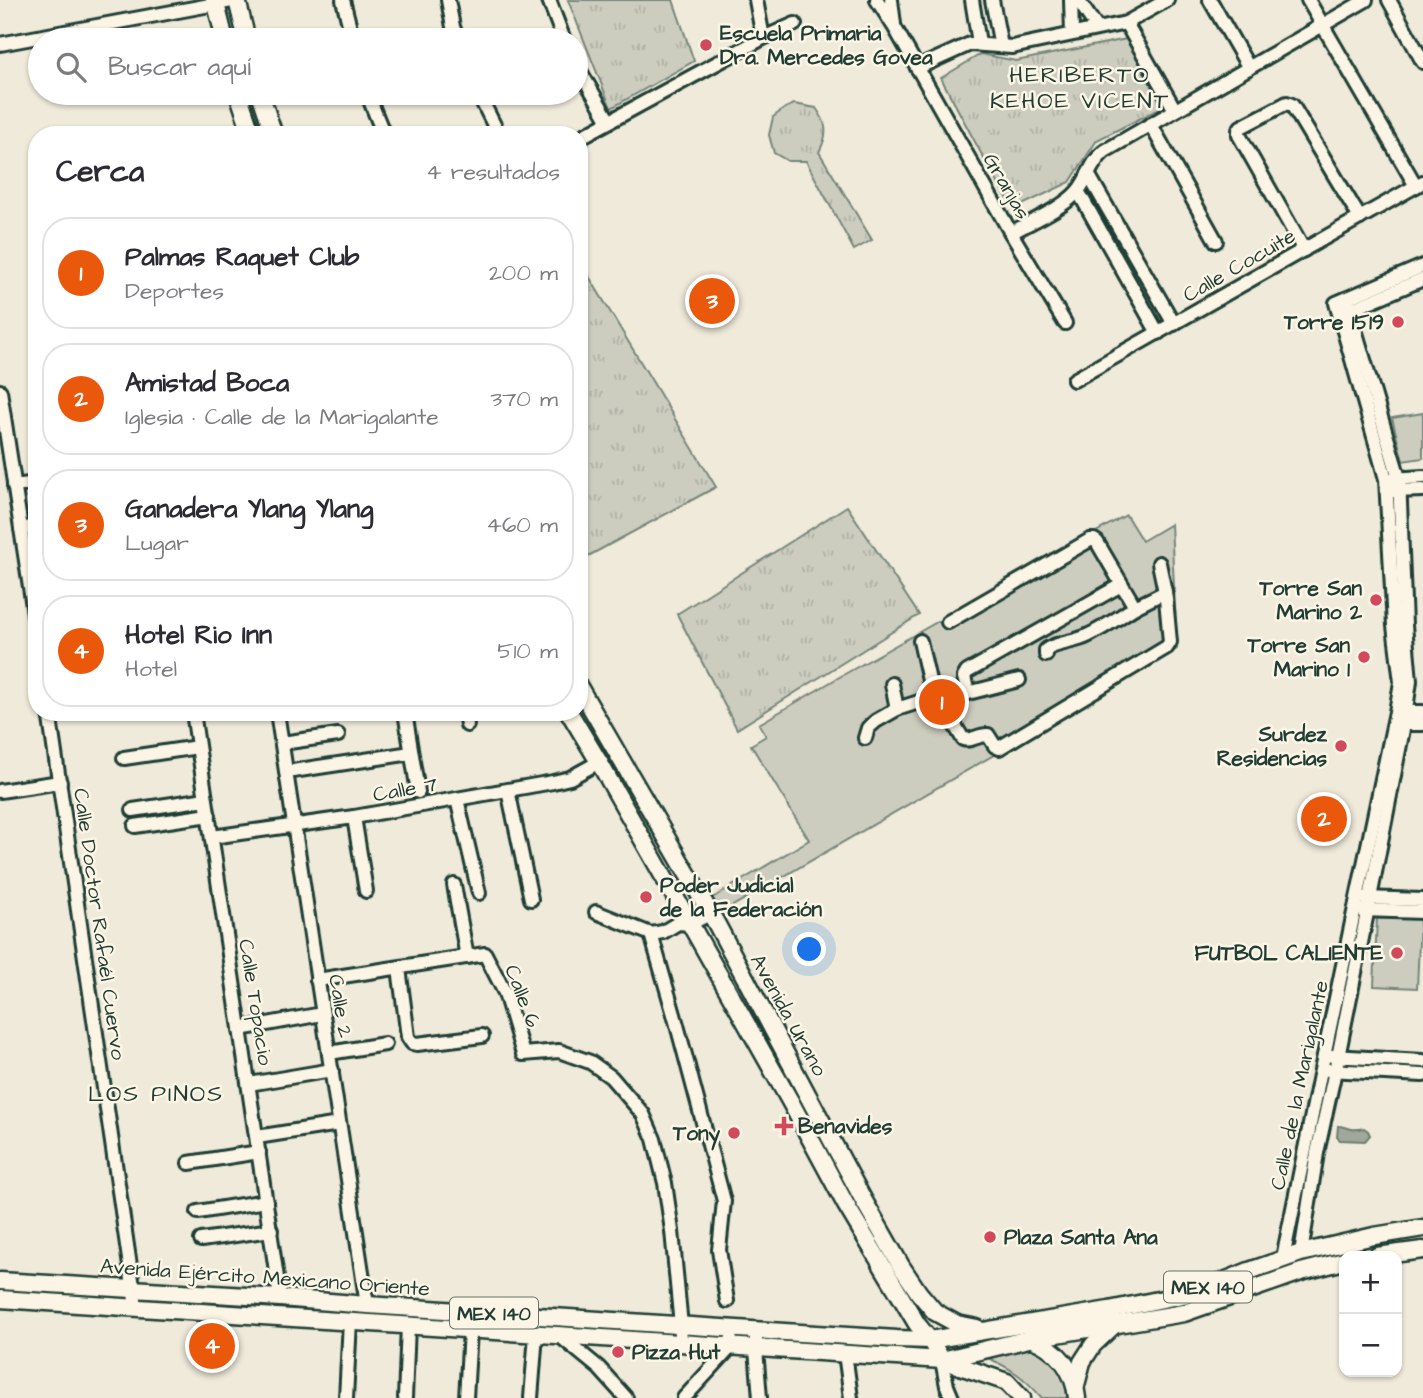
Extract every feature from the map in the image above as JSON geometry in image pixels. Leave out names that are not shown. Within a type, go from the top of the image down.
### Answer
[{"type":"main road","points":[[237,0],[244,28]]},
{"type":"main road","points":[[216,2],[222,28]]},
{"type":"main road","points":[[242,105],[249,126]]},
{"type":"main road","points":[[264,105],[271,126]]},
{"type":"main road","name":"Avenida Urano","points":[[588,703],[708,911],[864,1200],[919,1293],[935,1312],[957,1324],[1032,1338]]},
{"type":"main road","name":"Avenida Urano","points":[[574,721],[846,1205],[902,1300],[942,1360]]},
{"type":"main road","points":[[636,830],[655,818]]},
{"type":"main road","name":"MEX 140","points":[[942,1360],[1197,1292],[1301,1253],[1423,1228]]},
{"type":"main road","points":[[1374,1236],[1377,1251]]},
{"type":"main road","points":[[1402,1253],[1423,1250]]},
{"type":"main road","name":"MEX 140","points":[[988,1330],[1089,1321],[1114,1325],[1184,1313],[1301,1272],[1339,1262]]},
{"type":"main road","name":"Avenida Ejército Mexicano Oriente","points":[[0,1281],[886,1339],[930,1340],[988,1330]]},
{"type":"main road","name":"Avenida Ejército Mexicano Oriente","points":[[0,1298],[942,1360]]},
{"type":"main road","points":[[886,1339],[903,1326],[905,1315],[902,1300]]},
{"type":"main road","points":[[1076,1391],[1082,1362],[1087,1353],[1114,1325]]},
{"type":"main road","points":[[1032,1338],[1056,1354],[1071,1371],[1076,1391]]},
{"type":"main road","points":[[942,1360],[1007,1382],[1022,1398]]},
{"type":"street","points":[[82,28],[237,0]]},
{"type":"street","points":[[343,0],[350,28]]},
{"type":"street","points":[[448,0],[453,28]]},
{"type":"street","points":[[549,0],[560,28]]},
{"type":"street","points":[[755,0],[763,38]]},
{"type":"street","points":[[877,0],[895,28]]},
{"type":"street","points":[[891,0],[895,28]]},
{"type":"street","points":[[972,0],[979,43]]},
{"type":"street","points":[[992,0],[1001,46]]},
{"type":"street","points":[[1071,0],[1072,34]]},
{"type":"street","points":[[1078,0],[1097,28]]},
{"type":"street","points":[[916,68],[965,46],[979,43],[1012,47],[1126,23],[1167,0]]},
{"type":"street","points":[[1210,0],[1249,68]]},
{"type":"street","points":[[1308,0],[1420,184]]},
{"type":"street","points":[[1011,233],[1065,202],[1078,191],[1101,154],[1366,0]]},
{"type":"street","points":[[1389,0],[1423,61]]},
{"type":"street","points":[[1126,23],[1175,110]]},
{"type":"street","points":[[588,133],[763,38],[795,24]]},
{"type":"street","name":"Granjas","points":[[895,28],[1065,323]]},
{"type":"street","points":[[0,44],[28,39]]},
{"type":"street","points":[[588,85],[609,121]]},
{"type":"street","points":[[1304,250],[1239,135],[1241,127],[1287,103],[1292,105],[1360,218]]},
{"type":"street","points":[[372,105],[380,126]]},
{"type":"street","points":[[484,105],[494,126]]},
{"type":"street","points":[[1151,125],[1216,241]]},
{"type":"street","points":[[1088,174],[1174,324]]},
{"type":"street","name":"Calle Cocuite","points":[[1074,380],[1420,184]]},
{"type":"street","points":[[1078,191],[1158,333]]},
{"type":"street","points":[[1343,306],[1423,265]]},
{"type":"street","points":[[1343,306],[1423,278]]},
{"type":"street","name":"Calle de la Marigalante","points":[[1301,1253],[1321,1070],[1362,904],[1410,681],[1400,625],[1393,485],[1343,306]]},
{"type":"street","points":[[0,391],[21,529],[28,553]]},
{"type":"street","points":[[1393,485],[1423,477]]},
{"type":"street","points":[[14,486],[28,484]]},
{"type":"street","points":[[1393,485],[1423,491]]},
{"type":"street","points":[[21,529],[28,528]]},
{"type":"street","points":[[948,622],[1090,540],[1097,542],[1135,607]]},
{"type":"street","points":[[920,641],[942,703],[962,739],[967,741],[988,735],[999,748],[1167,647],[1170,642],[1159,563]]},
{"type":"street","points":[[963,694],[967,672],[1121,585]]},
{"type":"street","points":[[1046,654],[1049,647],[1073,642],[1089,635],[1165,592]]},
{"type":"street","points":[[865,737],[868,728],[876,721],[897,709],[942,703],[963,694],[1020,680]]},
{"type":"street","points":[[892,684],[897,709]]},
{"type":"street","points":[[1400,718],[1423,712]]},
{"type":"street","points":[[1400,718],[1423,724]]},
{"type":"street","name":"Calle Doctor Rafaél Cuervo","points":[[50,721],[136,1307]]},
{"type":"street","name":"Calle Topacio","points":[[194,721],[280,1298]]},
{"type":"street","name":"Calle 2","points":[[278,721],[367,1305]]},
{"type":"street","points":[[406,721],[418,792]]},
{"type":"street","points":[[282,743],[338,735]]},
{"type":"street","points":[[124,758],[198,747]]},
{"type":"street","points":[[286,772],[411,753]]},
{"type":"street","name":"Calle 7","points":[[212,837],[355,817],[570,778],[599,762]]},
{"type":"street","points":[[0,790],[60,782]]},
{"type":"street","points":[[508,790],[531,899]]},
{"type":"street","points":[[133,810],[206,799]]},
{"type":"street","points":[[457,799],[479,893]]},
{"type":"street","points":[[135,826],[209,815]]},
{"type":"street","points":[[355,817],[366,891]]},
{"type":"street","points":[[317,980],[467,957],[454,885]]},
{"type":"street","points":[[1362,904],[1423,900]]},
{"type":"street","points":[[1362,904],[1423,912]]},
{"type":"street","name":"Calle de la Marigalante","points":[[1283,1258],[1335,1071],[1362,904]]},
{"type":"street","points":[[596,912],[651,934],[663,932],[708,911]]},
{"type":"street","points":[[651,934],[724,1201],[719,1250],[727,1301]]},
{"type":"street","name":"Calle 6","points":[[467,957],[485,954],[505,993],[523,1054],[559,1051],[590,1062],[611,1077],[643,1114],[654,1139],[672,1231],[681,1326],[680,1344]]},
{"type":"street","points":[[399,968],[408,1037],[412,1043],[482,1036]]},
{"type":"street","points":[[240,1029],[322,1014]]},
{"type":"street","points":[[329,1053],[385,1044]]},
{"type":"street","points":[[1324,1056],[1423,1061]]},
{"type":"street","points":[[249,1084],[332,1070]]},
{"type":"street","points":[[1321,1070],[1423,1075]]},
{"type":"street","points":[[257,1137],[339,1124]]},
{"type":"street","points":[[189,1163],[259,1152]]},
{"type":"street","points":[[198,1212],[266,1201]]},
{"type":"street","points":[[201,1240],[271,1230]]},
{"type":"street","points":[[346,1398],[350,1321]]},
{"type":"street","points":[[405,1398],[408,1325]]},
{"type":"street","points":[[466,1398],[470,1329]]},
{"type":"street","points":[[684,1398],[730,1348],[734,1329]]},
{"type":"street","points":[[756,1331],[760,1398]]},
{"type":"street","points":[[531,1398],[536,1334]]},
{"type":"street","points":[[560,1335],[599,1368],[626,1398]]},
{"type":"street","points":[[845,1353],[851,1398]]},
{"type":"street","points":[[942,1360],[952,1398]]},
{"type":"green space","points":[[568,0],[673,0],[694,61],[611,108],[588,50],[588,28],[579,28]]},
{"type":"green space","points":[[1127,39],[1163,107],[1097,140],[1070,182],[1014,209],[941,78],[981,54],[1016,61]]},
{"type":"green space","points":[[794,104],[816,108],[823,119],[825,135],[819,152],[872,240],[854,250],[806,161],[788,161],[774,153],[769,135],[773,117]]},
{"type":"green space","points":[[588,275],[716,487],[588,556]]},
{"type":"green space","points":[[1423,413],[1423,458],[1403,461],[1392,418]]},
{"type":"green space","points":[[847,506],[919,615],[737,729],[677,614]]},
{"type":"green space","points":[[1126,515],[1142,541],[1171,524],[1177,649],[717,915],[709,900],[809,840],[751,745],[766,736],[759,724]]},
{"type":"green space","name":"FUTBOL CALIENTE","points":[[1377,918],[1420,919],[1417,988],[1374,986]]},
{"type":"green space","points":[[1029,1348],[1046,1356],[1062,1373],[1070,1398],[1042,1398],[1017,1374],[986,1357]]},
{"type":"shaded area","points":[[1338,1126],[1364,1128],[1370,1135],[1365,1141],[1340,1140],[1337,1137]]},
{"type":"place","name":"Escuela Primaria Dra. Mercedes Govea","points":[[706,45]]},
{"type":"place","name":"Ganadera Ylang Ylang","points":[[712,301]]},
{"type":"place","name":"Torre 1519","points":[[1398,322]]},
{"type":"place","name":"Torre San Marino 2","points":[[1376,600]]},
{"type":"place","name":"Torre San Marino 1","points":[[1364,657]]},
{"type":"place","name":"Palmas Raquet Club","points":[[942,702]]},
{"type":"place","name":"Surdez Residencias","points":[[1341,746]]},
{"type":"place","name":"Amistad Boca","points":[[1324,819]]},
{"type":"place","name":"Poder Judicial de la Federación","points":[[646,897]]},
{"type":"place","name":"FUTBOL CALIENTE","points":[[1397,953]]},
{"type":"place","name":"Benavides","points":[[784,1126]]},
{"type":"place","name":"Tony","points":[[734,1133]]},
{"type":"place","name":"Plaza Santa Ana","points":[[990,1237]]},
{"type":"place","name":"Hotel Rio Inn","points":[[212,1346]]},
{"type":"place","name":"Pizza Hut","points":[[618,1352]]},
{"type":"district","name":"HERIBERTO KEHOE VICENT","points":[[1080,87]]},
{"type":"district","name":"LOS PINOS","points":[[156,1093]]}]
